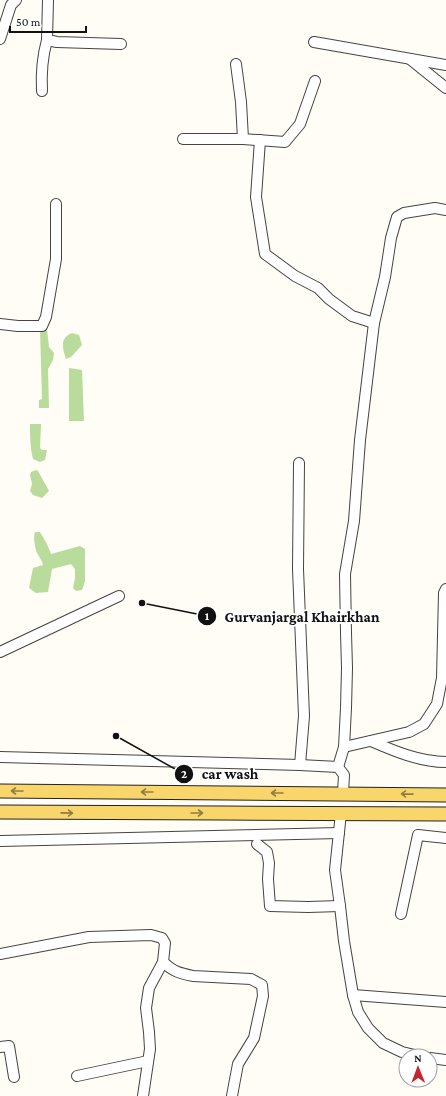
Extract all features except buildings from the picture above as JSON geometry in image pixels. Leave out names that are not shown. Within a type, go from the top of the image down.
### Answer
[{"type":"main road","points":[[0,791],[446,795]]},
{"type":"main road","points":[[0,812],[446,814]]},
{"type":"street","points":[[42,91],[41,72],[47,40],[48,0]]},
{"type":"street","points":[[0,39],[11,2]]},
{"type":"street","points":[[47,40],[57,42],[121,44]]},
{"type":"street","points":[[314,42],[446,64]]},
{"type":"street","points":[[410,58],[446,88]]},
{"type":"street","points":[[236,64],[243,139]]},
{"type":"street","points":[[183,139],[243,139],[285,142],[300,124],[315,81]]},
{"type":"street","points":[[260,140],[256,196],[264,254],[295,276],[318,288],[329,299],[352,316],[374,323]]},
{"type":"street","points":[[0,324],[42,326],[46,317],[56,258],[56,204]]},
{"type":"street","points":[[338,767],[344,747],[347,668],[345,574],[354,521],[360,440],[374,323],[391,238],[397,217],[404,213],[435,208],[446,210]]},
{"type":"street","points":[[299,463],[298,569],[304,716],[300,765]]},
{"type":"street","points":[[344,747],[409,732],[424,724],[437,704],[442,678],[444,594],[446,589]]},
{"type":"street","points":[[0,652],[119,596]]},
{"type":"street","points":[[371,741],[395,752],[436,762],[446,762]]},
{"type":"street","points":[[0,757],[338,767]]},
{"type":"street","points":[[338,767],[344,775],[343,793]]},
{"type":"street","points":[[341,813],[335,870],[344,941],[353,995],[358,1012],[368,1028],[383,1043],[398,1050]]},
{"type":"street","points":[[0,841],[339,833]]},
{"type":"street","points":[[401,914],[418,835],[446,838]]},
{"type":"street","points":[[257,844],[267,852],[269,863],[268,879],[270,906],[340,906]]},
{"type":"street","points":[[0,954],[89,937],[151,935],[162,938],[166,943],[162,962],[149,988],[146,1008],[150,1049],[143,1096]]},
{"type":"street","points":[[162,962],[172,970],[184,974],[194,976],[251,979],[262,985],[263,996],[254,1038],[238,1064],[232,1096]]},
{"type":"street","points":[[353,995],[446,1002]]},
{"type":"street","points":[[0,1047],[9,1046],[14,1077]]},
{"type":"street","points":[[77,1076],[148,1061]]},
{"type":"green space","points":[[40,329],[47,329],[49,347],[54,353],[53,360],[48,369],[49,408],[39,408],[39,400],[42,399]]},
{"type":"green space","points":[[72,333],[79,335],[82,345],[71,357],[66,359],[63,344],[65,338]]},
{"type":"green space","points":[[69,368],[82,370],[84,421],[69,421]]},
{"type":"green space","points":[[30,424],[41,424],[40,448],[42,450],[47,450],[45,460],[40,462],[33,459]]},
{"type":"green space","points":[[36,470],[49,491],[42,498],[33,495],[30,491],[32,484],[30,475],[31,472]]},
{"type":"green space","points":[[35,532],[40,532],[51,554],[80,546],[85,549],[85,581],[82,590],[76,591],[73,588],[75,569],[71,564],[52,569],[48,592],[36,593],[29,588],[33,568],[43,565],[37,553],[34,540]]},
{"type":"place","name":"Gurvanjargal Khairkhan","points":[[142,603]]},
{"type":"place","name":"car wash","points":[[116,736]]}]
